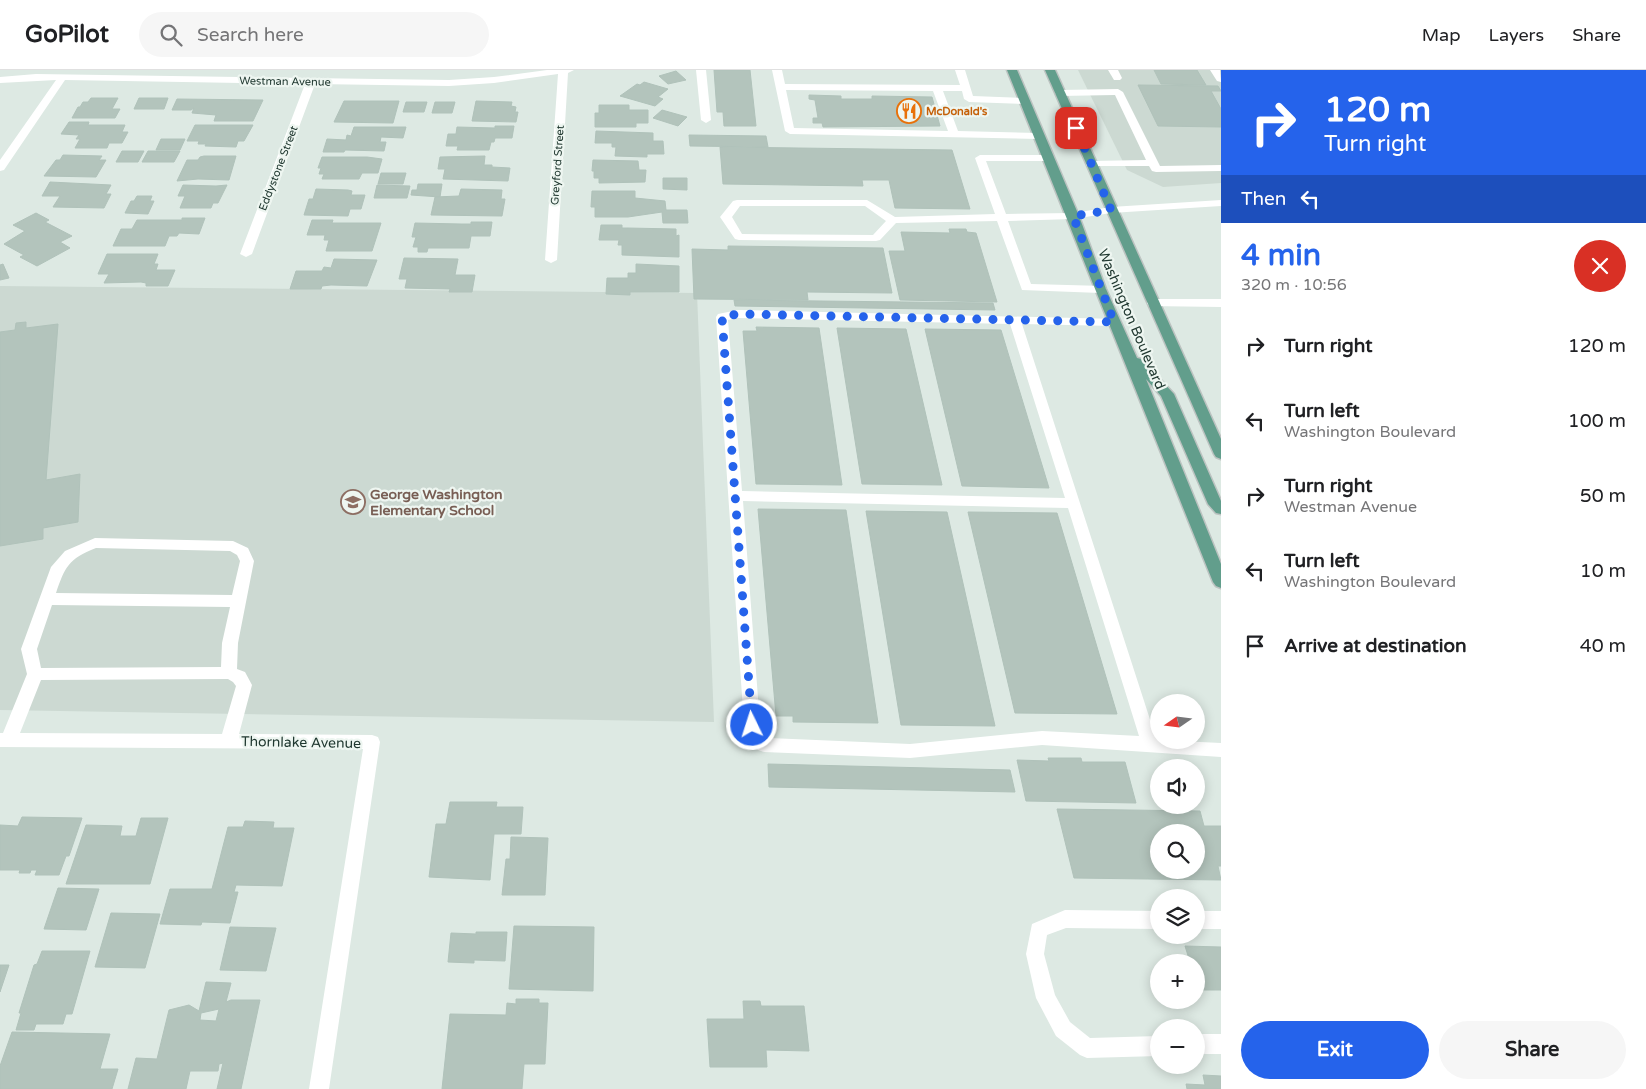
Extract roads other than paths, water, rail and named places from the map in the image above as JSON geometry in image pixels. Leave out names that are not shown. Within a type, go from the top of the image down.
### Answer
[{"type":"main road","name":"Washington Boulevard","points":[[1012,70],[1221,582]]},
{"type":"main road","name":"Washington Boulevard","points":[[1050,70],[1221,454]]},
{"type":"main road","points":[[1130,356],[1167,394],[1215,504],[1221,509]]},
{"type":"street","points":[[701,70],[706,120]]},
{"type":"street","points":[[777,70],[790,131],[1038,136]]},
{"type":"street","points":[[960,70],[969,99],[1024,101]]},
{"type":"street","points":[[1215,70],[1220,79]]},
{"type":"street","name":"Westman Avenue","points":[[0,80],[62,78],[448,83],[494,80],[566,71]]},
{"type":"street","name":"Greyford Street","points":[[551,260],[566,71]]},
{"type":"street","points":[[0,168],[62,78]]},
{"type":"street","name":"Eddystone Street","points":[[246,254],[311,82]]},
{"type":"street","points":[[781,87],[966,88]]},
{"type":"street","points":[[937,88],[954,134]]},
{"type":"street","points":[[1060,93],[1118,92],[1156,169],[1221,168]]},
{"type":"street","points":[[1047,158],[980,158],[1026,287],[1100,289]]},
{"type":"street","points":[[1091,164],[1153,163]]},
{"type":"street","points":[[893,220],[876,238],[739,237],[726,217],[737,203],[867,203],[893,220],[1073,216],[1111,210],[1221,203]]},
{"type":"street","points":[[1153,303],[1221,303]]},
{"type":"street","points":[[1015,320],[1150,744],[1042,738],[910,751],[764,745],[752,725],[722,317],[738,314],[1114,322]]},
{"type":"street","points":[[735,496],[1074,503]]},
{"type":"street","points":[[5,740],[35,674],[29,649],[58,566],[64,558],[79,548],[95,543],[232,546],[243,552],[246,561],[230,643],[229,673]]},
{"type":"street","points":[[47,599],[239,601]]},
{"type":"street","points":[[35,674],[229,673],[239,677],[244,685],[229,741]]},
{"type":"street","name":"Thornlake Avenue","points":[[5,740],[372,742],[319,1089]]},
{"type":"street","points":[[1205,749],[1221,750]]},
{"type":"street","points":[[1150,920],[1065,919],[1039,930],[1035,954],[1046,998],[1063,1029],[1086,1048],[1150,1046]]},
{"type":"street","points":[[1205,920],[1221,920]]},
{"type":"street","points":[[1205,1044],[1221,1044]]},
{"type":"place","name":"McDonald's","points":[[909,111]]},
{"type":"place","name":"George Washington Elementary School","points":[[353,502]]}]
